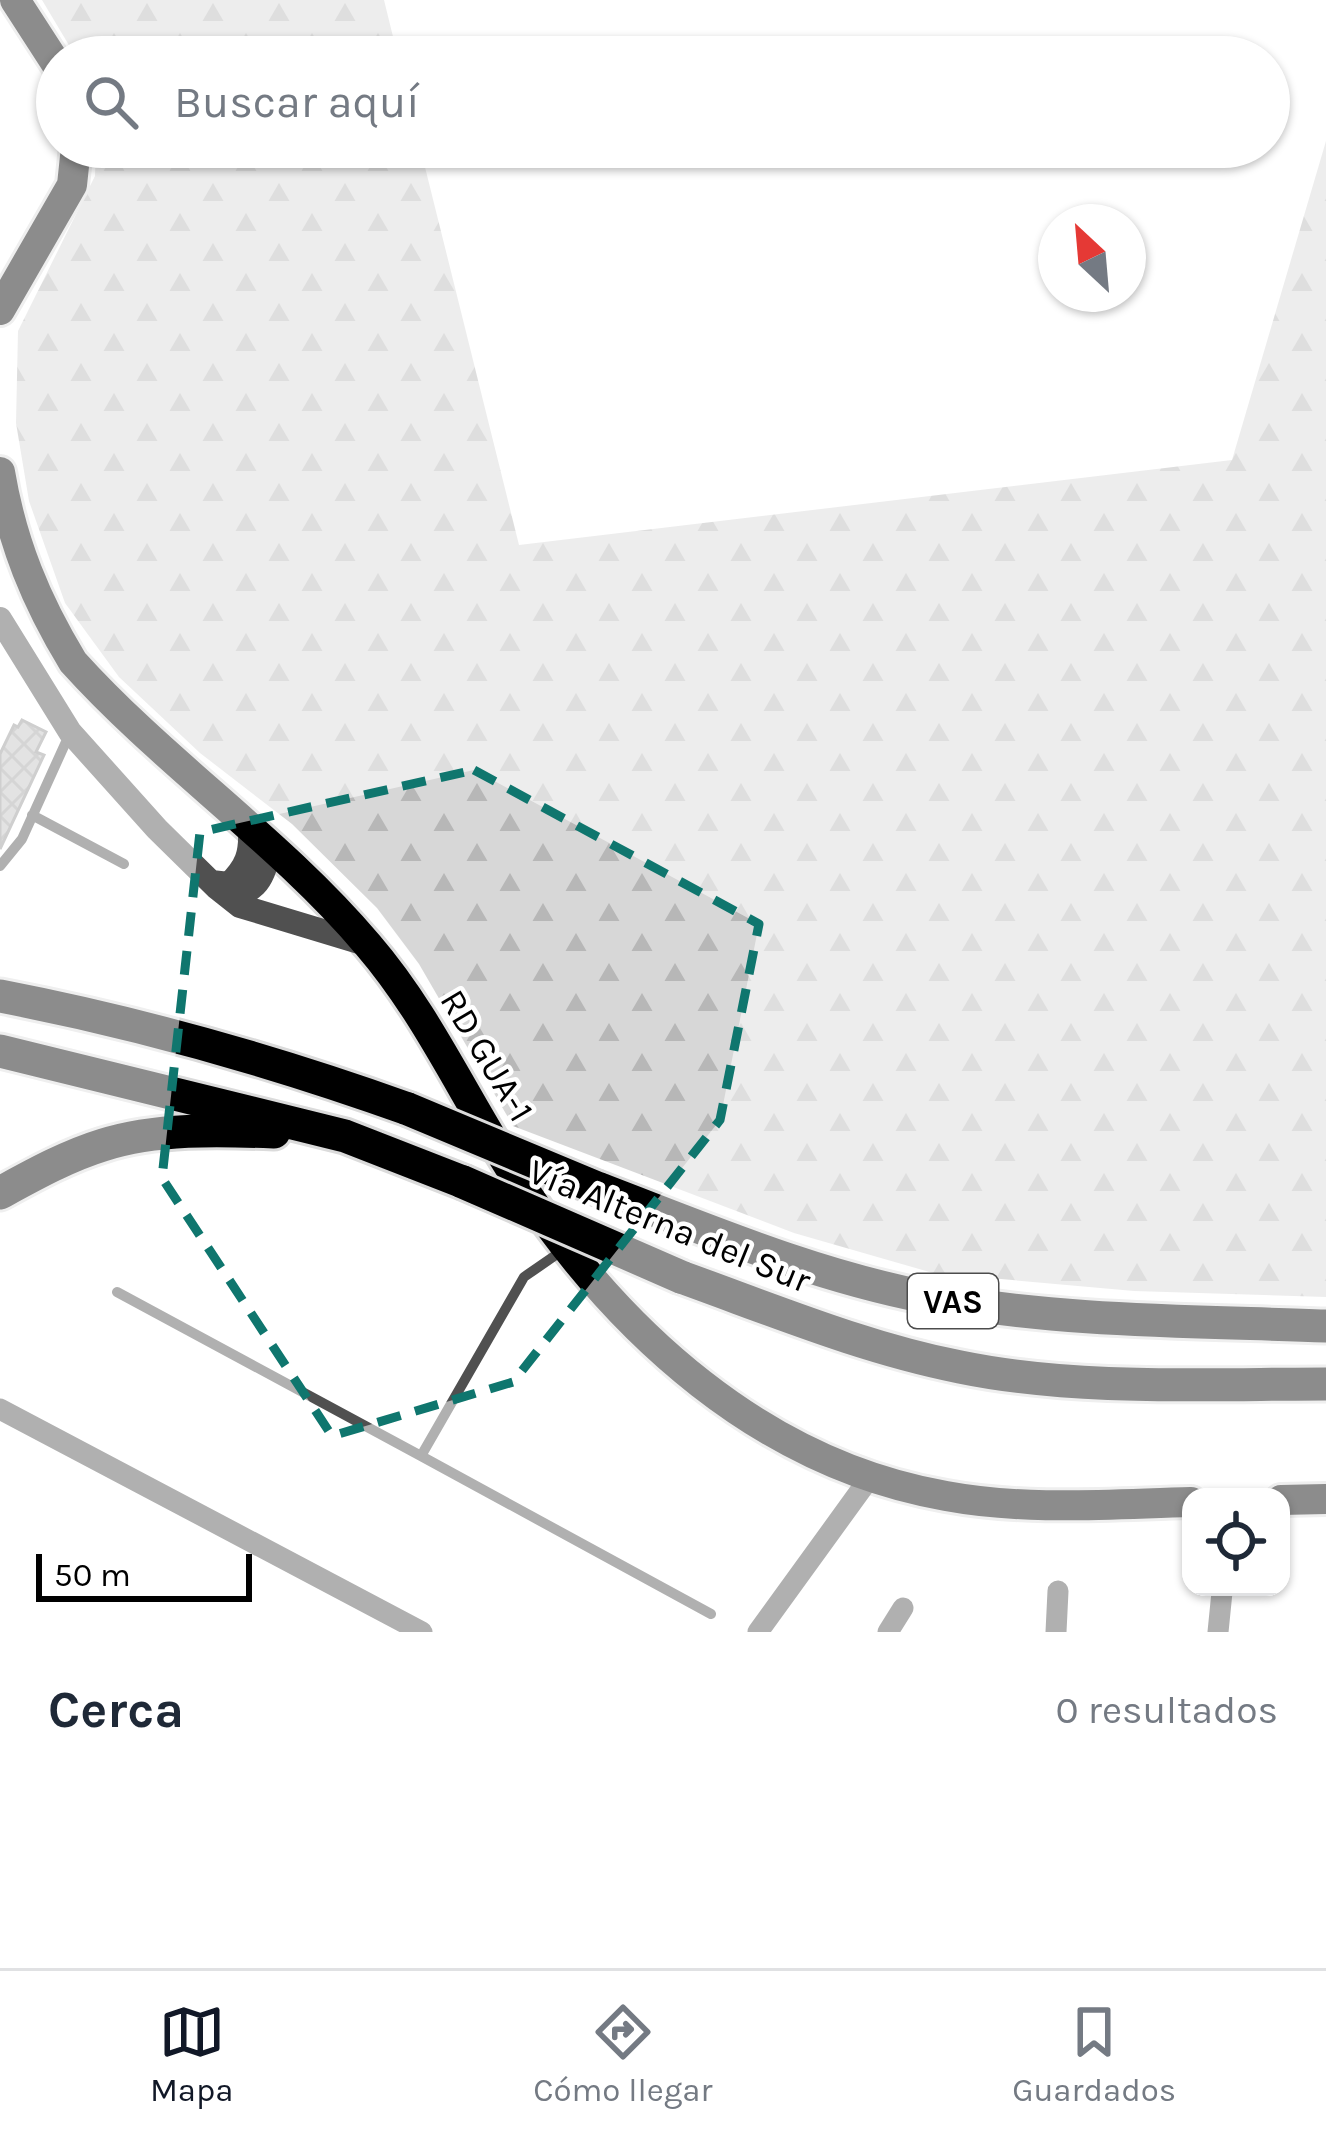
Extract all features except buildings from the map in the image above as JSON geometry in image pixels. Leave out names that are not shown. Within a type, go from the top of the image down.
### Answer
[{"type":"highway","name":"Vía Alterna del Sur","points":[[9,996],[198,1040],[408,1109],[597,1188],[789,1260],[928,1298],[1137,1319],[1326,1326]]},
{"type":"highway","name":"Vía Alterna del Sur","points":[[0,1051],[345,1136],[681,1277],[833,1333],[961,1367],[1048,1378],[1326,1384]]},
{"type":"highway","points":[[0,1193],[105,1144],[182,1132],[345,1136]]},
{"type":"main road","points":[[15,0],[39,36]]},
{"type":"main road","points":[[0,310],[72,185],[74,168]]},
{"type":"main road","name":"RD GUA-1","points":[[0,472],[20,559],[40,609],[73,662],[369,945],[419,1012],[518,1180],[566,1248],[614,1307],[671,1361],[729,1407],[827,1461],[871,1476],[945,1496],[1036,1505],[1182,1502]]},
{"type":"main road","points":[[1290,1500],[1326,1499]]},
{"type":"street","points":[[0,619],[70,732],[213,884],[240,906],[369,945]]},
{"type":"street","points":[[213,884],[236,895],[250,890],[267,864],[260,839]]},
{"type":"street","points":[[240,906],[282,903],[340,915]]},
{"type":"street","points":[[0,1409],[422,1632]]},
{"type":"street","points":[[758,1632],[871,1476]]},
{"type":"street","points":[[1056,1632],[1058,1591]]},
{"type":"street","points":[[1218,1632],[1222,1596]]},
{"type":"street","points":[[888,1632],[903,1607]]},
{"type":"lane","points":[[0,866],[22,838],[70,732]]},
{"type":"lane","points":[[32,815],[124,864]]},
{"type":"lane","points":[[421,1456],[524,1276],[566,1248]]},
{"type":"lane","points":[[116,1292],[711,1614]]},
{"type":"highlighted area","points":[[474,770],[759,924],[720,1120],[513,1382],[332,1436],[162,1178],[200,832]]},
{"type":"green space","points":[[42,0],[384,0],[393,36],[63,36]]},
{"type":"green space","points":[[1326,141],[1326,1297],[1134,1291],[933,1273],[794,1233],[513,1126],[419,964],[377,908],[292,824],[200,753],[119,677],[65,603],[29,501],[16,423],[18,331],[95,168],[425,168],[519,545],[1232,460]]}]
